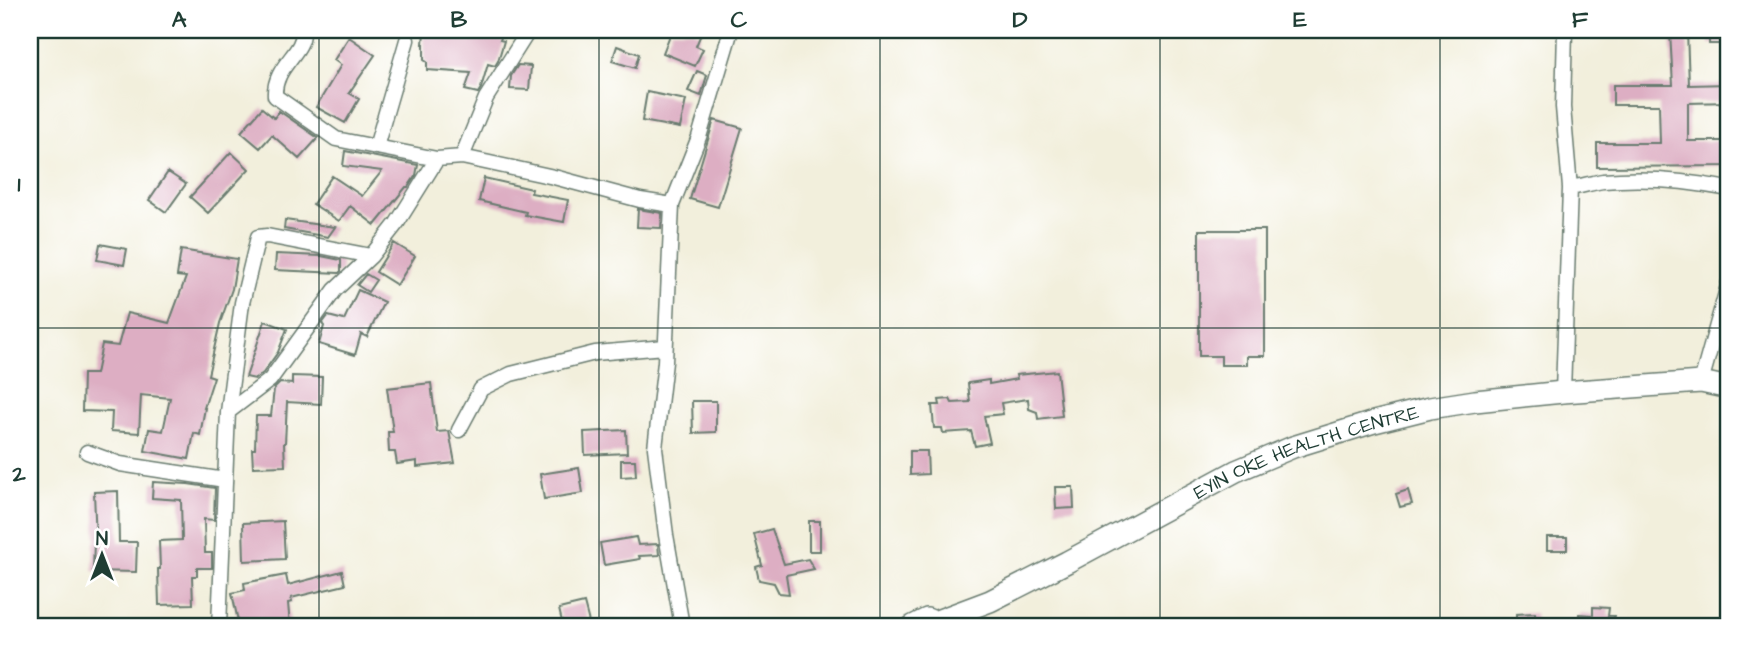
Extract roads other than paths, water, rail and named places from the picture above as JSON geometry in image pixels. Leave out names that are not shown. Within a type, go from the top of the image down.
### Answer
[{"type":"main road","name":"EYIN OKE HEALTH CENTRE","points":[[923,624],[989,601],[1236,471],[1293,447],[1374,422],[1430,408],[1563,392],[1701,382],[1729,388]]},
{"type":"street","points":[[303,30],[303,39],[277,78],[275,96],[336,139],[437,159],[462,157],[554,177],[640,200],[672,205]]},
{"type":"street","points":[[462,157],[486,97],[529,30]]},
{"type":"street","points":[[682,626],[666,535],[655,448],[666,347],[672,205],[699,137],[731,30]]},
{"type":"street","points":[[1563,392],[1570,188],[1563,107],[1565,30]]},
{"type":"street","points":[[376,147],[407,40]]},
{"type":"street","points":[[228,412],[270,380],[335,290],[370,256],[397,223],[437,159]]},
{"type":"street","points":[[1570,188],[1603,181],[1660,180],[1729,189]]},
{"type":"street","points":[[219,626],[228,412],[242,303],[258,237],[267,236],[370,256]]},
{"type":"street","points":[[1701,382],[1729,282]]},
{"type":"street","points":[[459,430],[481,389],[511,374],[594,352],[666,347]]},
{"type":"street","points":[[87,452],[120,464],[225,480]]}]
